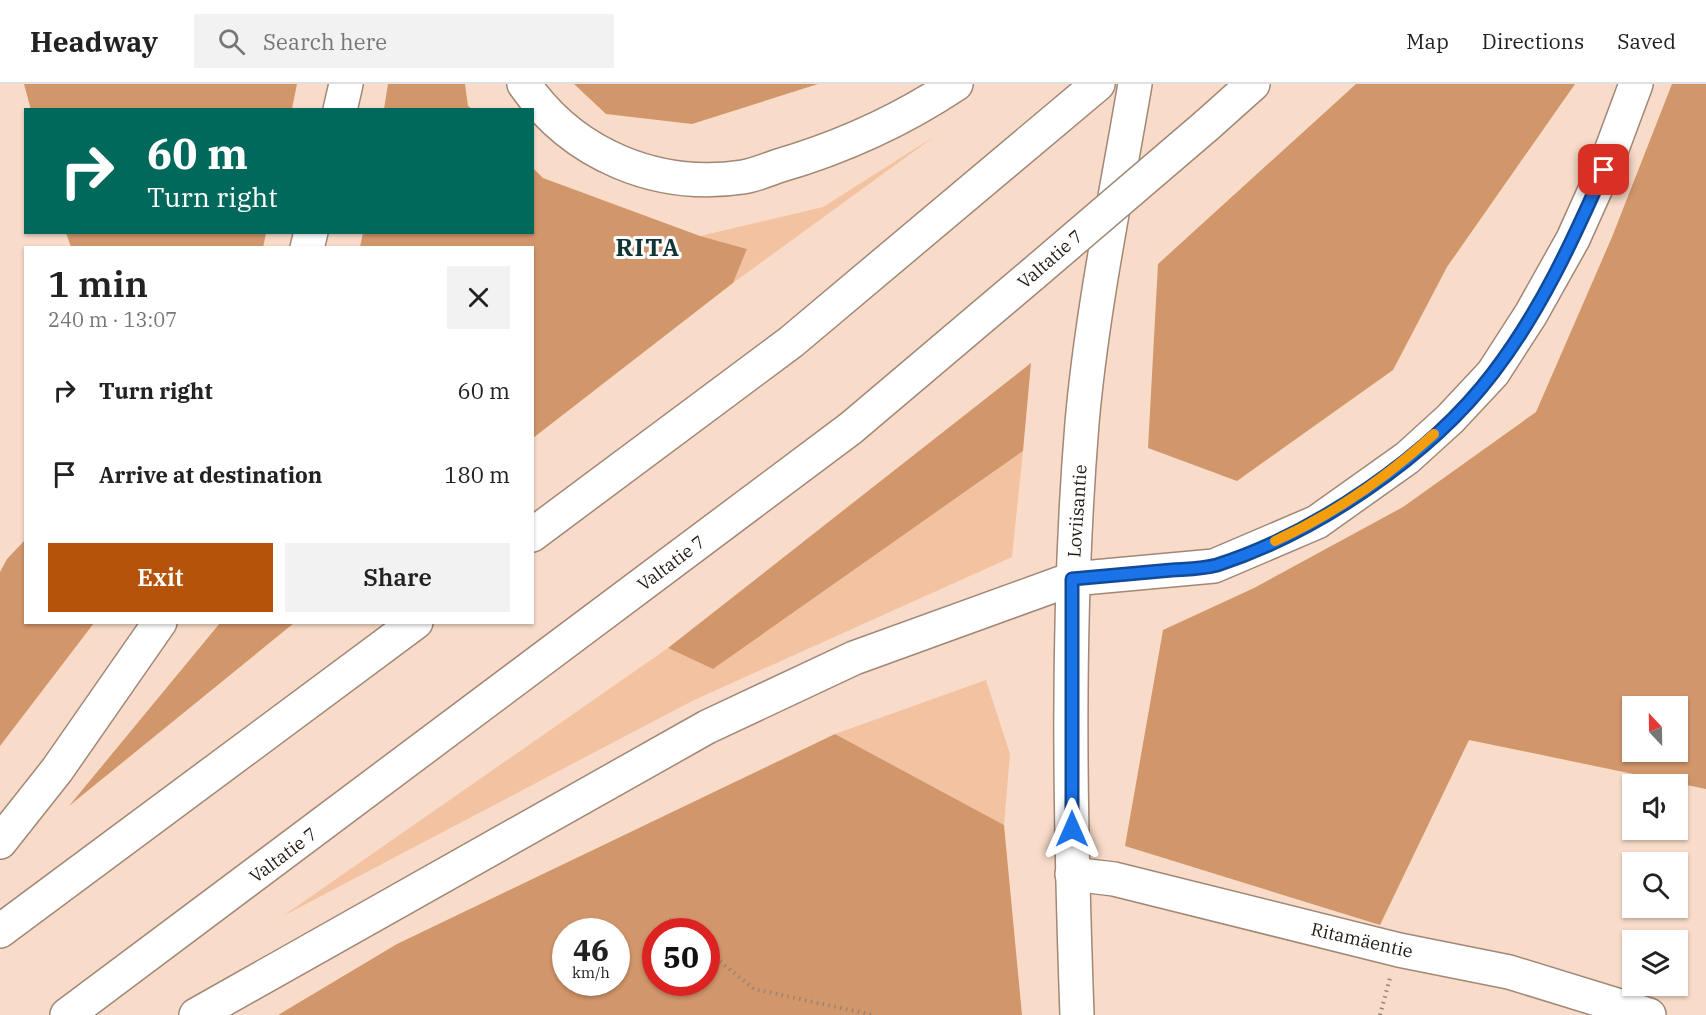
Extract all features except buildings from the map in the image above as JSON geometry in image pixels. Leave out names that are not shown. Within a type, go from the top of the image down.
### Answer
[{"type":"main road","points":[[340,108],[346,84]]},
{"type":"main road","points":[[524,84],[538,105],[568,134],[610,159],[652,175],[699,179],[744,177],[855,139],[956,84]]},
{"type":"main road","points":[[534,534],[791,342],[1098,84]]},
{"type":"main road","name":"Loviisantie","points":[[1077,1015],[1072,874],[1072,579],[1083,421],[1104,269],[1135,84]]},
{"type":"main road","name":"Valtatie 7","points":[[68,1015],[851,428],[1253,84]]},
{"type":"main road","points":[[196,1015],[707,727],[854,658],[1072,579],[1214,566],[1317,522],[1407,459],[1450,419],[1493,373],[1531,314],[1573,239],[1604,170],[1636,84]]},
{"type":"main road","points":[[0,842],[57,770],[159,624]]},
{"type":"main road","points":[[0,931],[413,624]]},
{"type":"main road","name":"Ritamäentie","points":[[1072,874],[1114,879],[1399,950],[1509,972],[1649,1015]]},
{"type":"path","points":[[1380,1015],[1399,950]]},
{"type":"path","points":[[720,961],[754,989],[873,1015]]},
{"type":"shaded area","points":[[24,84],[297,84],[292,108],[30,108]]},
{"type":"shaded area","points":[[388,84],[465,84],[468,106],[471,108],[384,108]]},
{"type":"shaded area","points":[[574,84],[818,84],[692,124],[606,114]]},
{"type":"shaded area","points":[[1356,84],[1575,84],[1447,267],[1393,370],[1237,481],[1148,448],[1158,264]]},
{"type":"shaded area","points":[[1672,84],[1706,84],[1706,789],[1688,785],[1688,774],[1633,774],[1469,740],[1380,925],[1125,846],[1163,630],[1254,588],[1403,507],[1536,412],[1612,237]]},
{"type":"shaded area","points":[[935,136],[733,283],[747,249],[700,236],[823,207]]},
{"type":"shaded area","points":[[534,169],[543,178],[700,236],[747,249],[733,283],[534,437],[534,246],[360,246],[363,234],[534,234]]},
{"type":"shaded area","points":[[67,234],[266,234],[263,246],[71,246]]},
{"type":"shaded area","points":[[1031,363],[1023,451],[713,669],[668,648]]},
{"type":"shaded area","points":[[1023,451],[1012,557],[692,701],[283,916],[668,648],[713,669]]},
{"type":"shaded area","points":[[24,541],[24,624],[93,624],[0,746],[0,572],[7,559]]},
{"type":"shaded area","points":[[219,624],[293,624],[69,806]]},
{"type":"shaded area","points":[[986,680],[1010,754],[1004,825],[835,734]]},
{"type":"shaded area","points":[[835,734],[1004,825],[1022,1015],[278,1015],[397,944]]},
{"type":"slow traffic","points":[[1275,541],[1317,522],[1407,459],[1434,434]]},
{"type":"district","name":"RITA","points":[[648,247]]},
{"type":"route","points":[[1072,829],[1072,579],[1214,566],[1317,522],[1407,459],[1450,419],[1493,373],[1531,314],[1573,239],[1604,170]]}]
